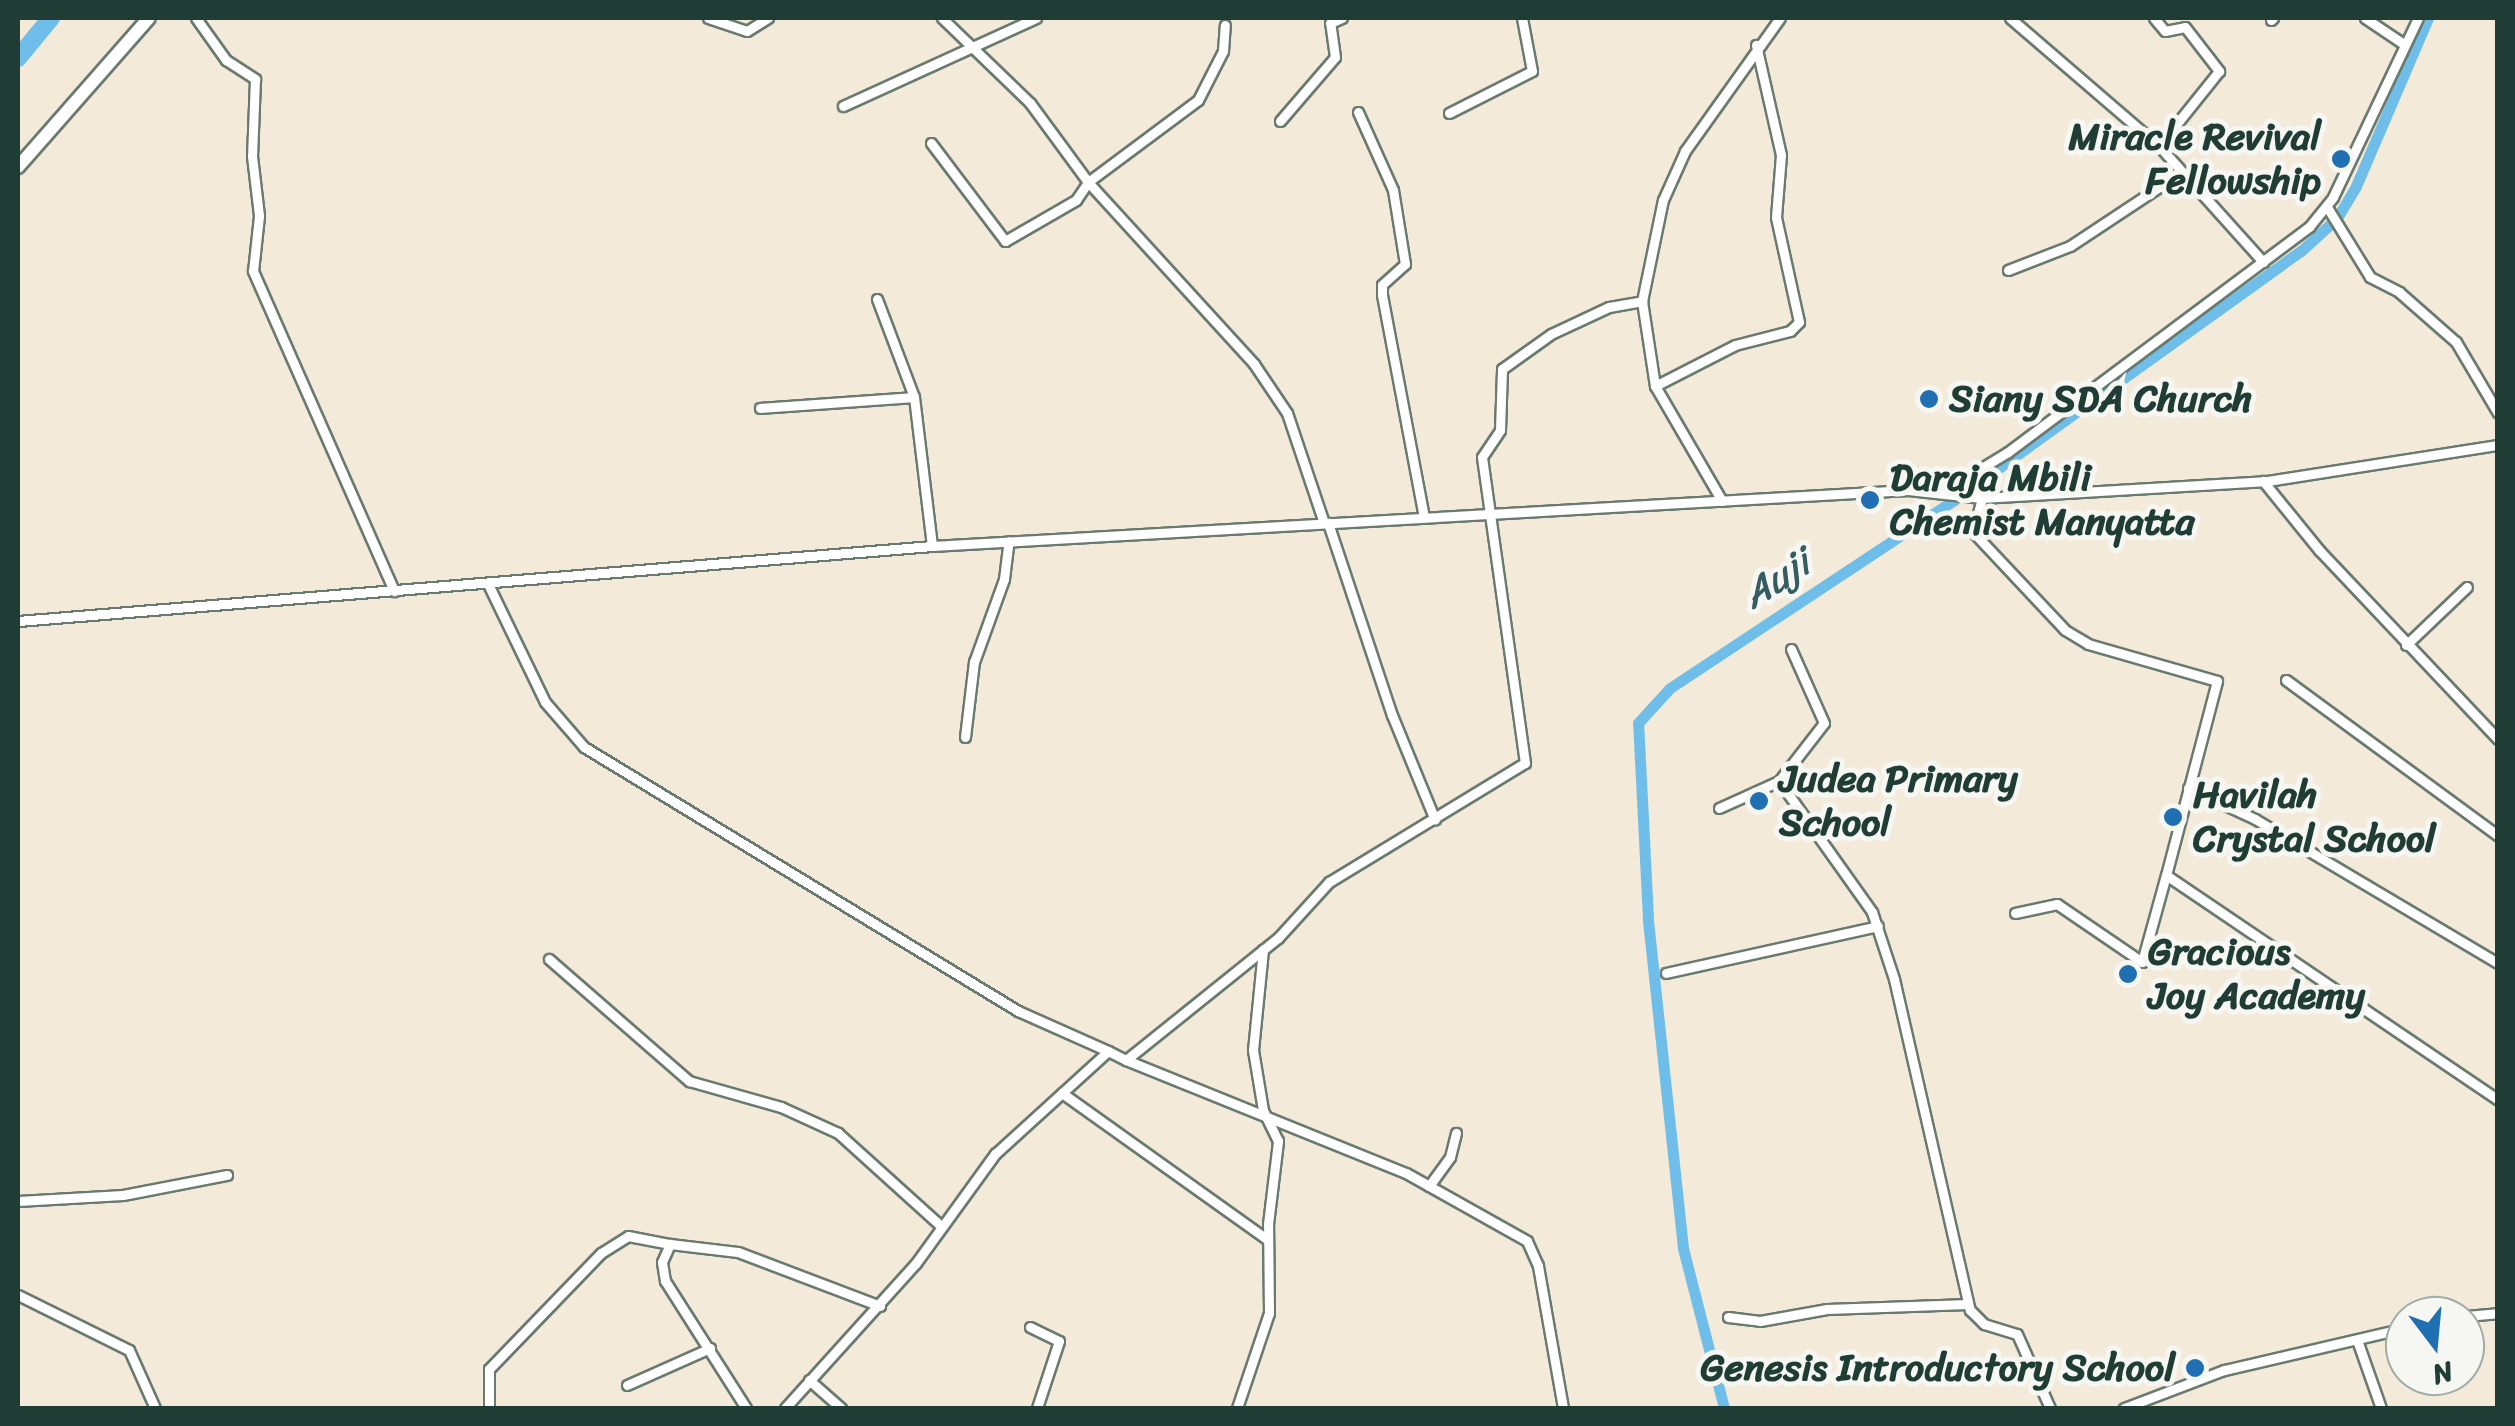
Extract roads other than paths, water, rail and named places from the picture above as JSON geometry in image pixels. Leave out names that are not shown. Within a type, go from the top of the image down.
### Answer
[{"type":"main road","points":[[18,168],[149,18]]},
{"type":"street","points":[[196,18],[226,60],[255,79],[252,156],[259,216],[253,271],[260,299],[394,591]]},
{"type":"street","points":[[708,18],[747,31],[768,18]]},
{"type":"street","points":[[942,18],[973,44],[1030,104],[1088,182],[1196,294],[1287,413],[1392,716],[1436,820]]},
{"type":"street","points":[[843,106],[1036,18]]},
{"type":"street","points":[[1280,120],[1335,57],[1330,24],[1342,18]]},
{"type":"street","points":[[1449,113],[1532,71],[1522,18]]},
{"type":"street","points":[[1722,500],[1655,386],[1642,302],[1662,200],[1677,167],[1756,45],[1780,18]]},
{"type":"street","points":[[2010,18],[2159,146],[2263,262]]},
{"type":"street","points":[[2154,18],[2165,30],[2185,28],[2219,71],[2159,146]]},
{"type":"street","points":[[2365,18],[2405,45]]},
{"type":"street","points":[[1920,491],[1965,478],[2008,452],[2263,262],[2333,215],[2418,18]]},
{"type":"street","points":[[931,144],[1005,241],[1076,200],[1088,182],[1198,100],[1223,52],[1225,25]]},
{"type":"street","points":[[1655,386],[1735,345],[1790,331],[1800,322],[1779,240],[1781,155],[1756,45]]},
{"type":"street","points":[[1358,112],[1393,190],[1404,264],[1382,285],[1382,295],[1424,517]]},
{"type":"street","points":[[2008,270],[2070,246],[2182,172]]},
{"type":"street","points":[[2333,215],[2370,276],[2400,292],[2456,342],[2498,413]]},
{"type":"street","points":[[878,299],[914,396],[932,546]]},
{"type":"street","points":[[1126,1060],[1263,949],[1329,882],[1517,771],[1527,756],[1482,457],[1500,430],[1502,369],[1551,334],[1610,307],[1642,302]]},
{"type":"street","points":[[760,408],[914,396]]},
{"type":"street","points":[[18,621],[1010,541],[1722,500],[1920,491],[1979,498],[2263,481],[2498,445]]},
{"type":"street","points":[[2263,481],[2406,645],[2498,738]]},
{"type":"street","points":[[1979,498],[1973,532],[2064,630],[2088,644],[2217,681],[2142,962],[2057,904],[2014,913]]},
{"type":"street","points":[[964,738],[974,662],[1004,578],[1010,541]]},
{"type":"street","points":[[488,584],[545,702],[584,747],[1018,1012],[1126,1060],[1262,1110],[1430,1186],[1532,1246],[1562,1408]]},
{"type":"street","points":[[2406,645],[2467,586]]},
{"type":"street","points":[[1719,808],[1779,780],[1824,723],[1791,649]]},
{"type":"street","points":[[2286,680],[2498,836]]},
{"type":"street","points":[[1779,780],[1843,866],[1878,926],[1968,1304],[1980,1321],[2016,1334],[2050,1408]]},
{"type":"street","points":[[2188,788],[2255,820],[2498,963]]},
{"type":"street","points":[[2166,875],[2498,1100]]},
{"type":"street","points":[[1666,973],[1878,926]]},
{"type":"street","points":[[1237,1408],[1267,1334],[1268,1238],[1278,1141],[1262,1110],[1253,1050],[1263,949]]},
{"type":"street","points":[[548,959],[689,1081],[780,1107],[838,1134],[942,1227]]},
{"type":"street","points":[[785,1408],[880,1306],[995,1154],[1108,1051]]},
{"type":"street","points":[[1062,1093],[1268,1238]]},
{"type":"street","points":[[1430,1186],[1450,1157],[1456,1133]]},
{"type":"street","points":[[18,1201],[123,1195],[227,1175]]},
{"type":"street","points":[[489,1408],[489,1369],[601,1253],[628,1236],[738,1252],[880,1306]]},
{"type":"street","points":[[670,1244],[663,1275],[746,1408]]},
{"type":"street","points":[[18,1294],[129,1350],[155,1408]]},
{"type":"street","points":[[1728,1316],[1760,1321],[1827,1309],[1968,1304]]},
{"type":"street","points":[[1030,1328],[1059,1341],[1037,1408]]},
{"type":"street","points":[[2124,1408],[2224,1370],[2385,1333]]},
{"type":"street","points":[[2357,1340],[2381,1408]]},
{"type":"street","points":[[627,1385],[710,1348]]},
{"type":"street","points":[[809,1380],[842,1408]]},
{"type":"waterway","points":[[18,58],[51,18]]},
{"type":"waterway","name":"Auji","points":[[1724,1408],[1683,1248],[1648,918],[1638,723],[1670,688],[1954,500],[2301,251],[2337,218],[2356,186],[2428,18]]},
{"type":"place","name":"Miracle Revival Fellowship","points":[[2341,159]]},
{"type":"place","name":"Siany SDA Church","points":[[1929,399]]},
{"type":"place","name":"Daraja Mbili Chemist Manyatta","points":[[1870,500]]},
{"type":"place","name":"Judea Primary School","points":[[1759,801]]},
{"type":"place","name":"Havilah Crystal School","points":[[2173,817]]},
{"type":"place","name":"Gracious Joy Academy","points":[[2128,974]]},
{"type":"place","name":"Genesis Introductory School","points":[[2195,1368]]}]
